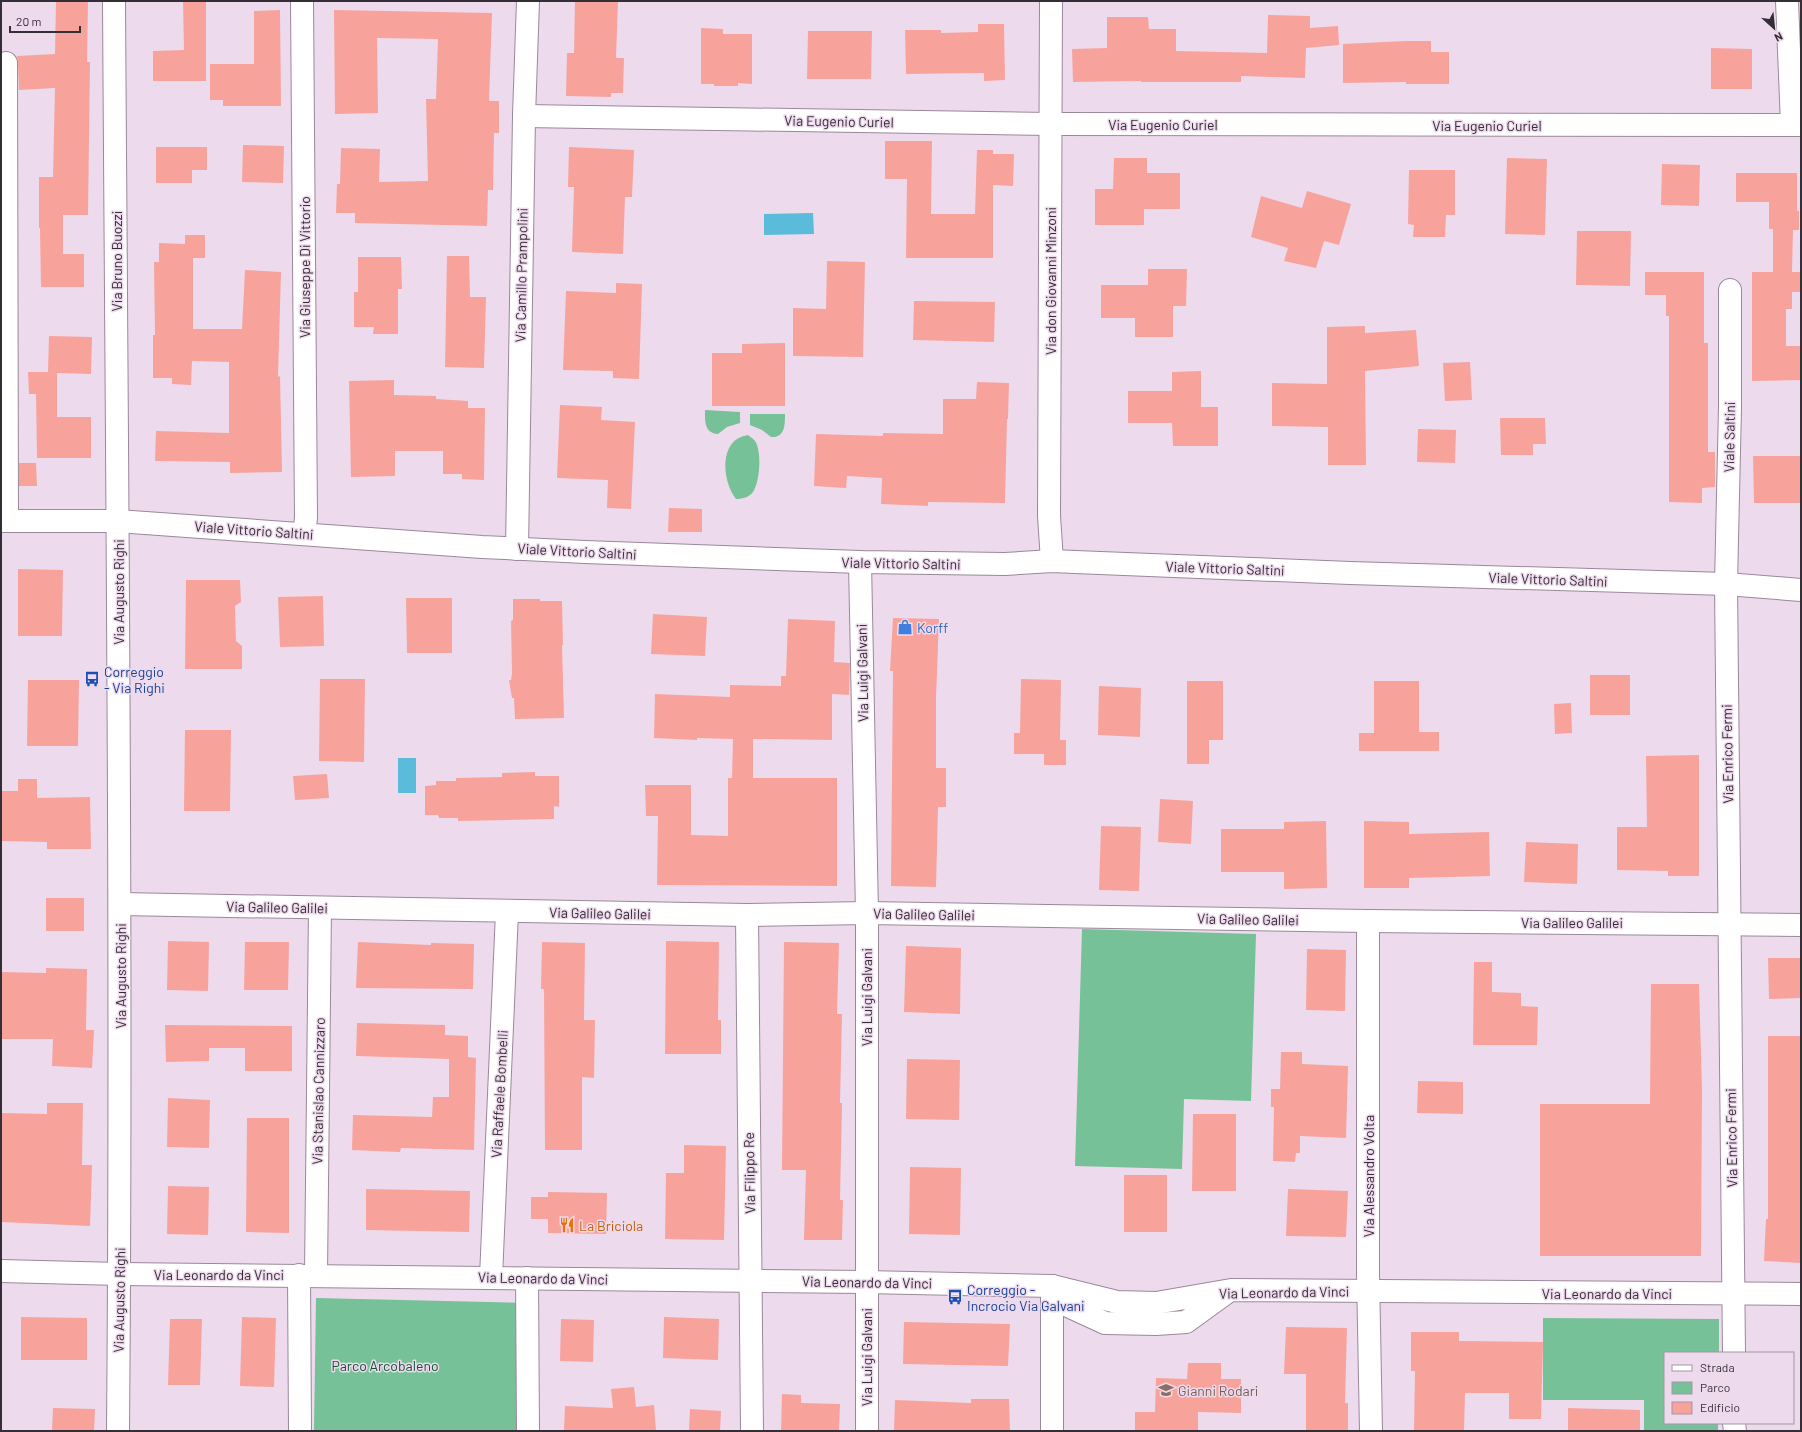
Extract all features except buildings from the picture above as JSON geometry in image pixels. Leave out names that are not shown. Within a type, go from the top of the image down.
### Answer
[{"type":"street","name":"Via Bruno Buozzi","points":[[114,1],[117,521]]},
{"type":"street","name":"Via Giuseppe Di Vittorio","points":[[302,1],[306,518],[304,534]]},
{"type":"street","name":"Via Camillo Prampolini","points":[[517,549],[524,116],[528,1]]},
{"type":"street","name":"Via don Giovanni Minzoni","points":[[1051,1],[1049,516],[1052,561]]},
{"type":"street","points":[[1787,1],[1796,125]]},
{"type":"street","points":[[4,521],[6,62]]},
{"type":"street","name":"Via Eugenio Curiel","points":[[524,116],[1051,124],[1796,125]]},
{"type":"street","name":"Viale Saltini","points":[[1726,584],[1730,407],[1730,290]]},
{"type":"street","name":"Viale Vittorio Saltini","points":[[4,521],[117,521],[517,549],[860,562],[1005,564],[1052,561],[1358,573],[1726,584],[1801,590]]},
{"type":"street","name":"Via Augusto Righi","points":[[117,521],[120,904],[120,1274],[118,1431]]},
{"type":"street","name":"Via Luigi Galvani","points":[[860,562],[867,913],[866,1431]]},
{"type":"street","name":"Via Enrico Fermi","points":[[1726,584],[1734,1352]]},
{"type":"street","name":"Via Galileo Galilei","points":[[120,904],[746,915],[867,913],[1368,921],[1729,923]]},
{"type":"street","name":"Via Stanislao Cannizzaro","points":[[300,1431],[320,908]]},
{"type":"street","name":"Via Raffaele Bombelli","points":[[491,1277],[507,912]]},
{"type":"street","name":"Via Filippo Re","points":[[746,915],[752,1431]]},
{"type":"street","name":"Via Alessandro Volta","points":[[1368,921],[1368,1292],[1371,1431]]},
{"type":"street","points":[[1729,923],[1801,924]]},
{"type":"street","name":"Via Leonardo da Vinci","points":[[1,1271],[120,1274],[751,1280],[1052,1286],[1066,1305],[1105,1322],[1156,1324],[1186,1322],[1231,1290],[1801,1294]]},
{"type":"street","points":[[527,1278],[528,1431]]},
{"type":"street","points":[[1052,1286],[1052,1431]]},
{"type":"green space","points":[[705,410],[740,412],[740,423],[727,427],[718,434],[713,433],[706,426]]},
{"type":"green space","points":[[750,414],[785,414],[785,422],[782,433],[776,437],[771,437],[762,430],[750,425]]},
{"type":"green space","points":[[748,435],[755,441],[759,452],[759,474],[753,492],[746,497],[736,499],[731,491],[726,472],[727,452],[738,438]]},
{"type":"green space","points":[[1082,929],[1256,934],[1251,1101],[1184,1099],[1182,1169],[1075,1166]]},
{"type":"green space","name":"Parco Arcobaleno","points":[[316,1298],[527,1303],[525,1431],[314,1430]]},
{"type":"green space","points":[[1543,1318],[1719,1319],[1719,1352],[1664,1352],[1664,1424],[1718,1424],[1718,1431],[1644,1431],[1644,1400],[1543,1400]]},
{"type":"water","points":[[813,213],[814,234],[764,235],[764,214]]},
{"type":"water","points":[[398,758],[416,758],[416,793],[398,793]]},
{"type":"place","name":"Korff","points":[[905,627]]},
{"type":"place","name":"Correggio - Via Righi","points":[[92,679]]},
{"type":"place","name":"La Briciola","points":[[567,1225]]},
{"type":"place","name":"Correggio - Incrocio Via Galvani","points":[[955,1297]]},
{"type":"place","name":"Gianni Rodari","points":[[1166,1390]]}]
